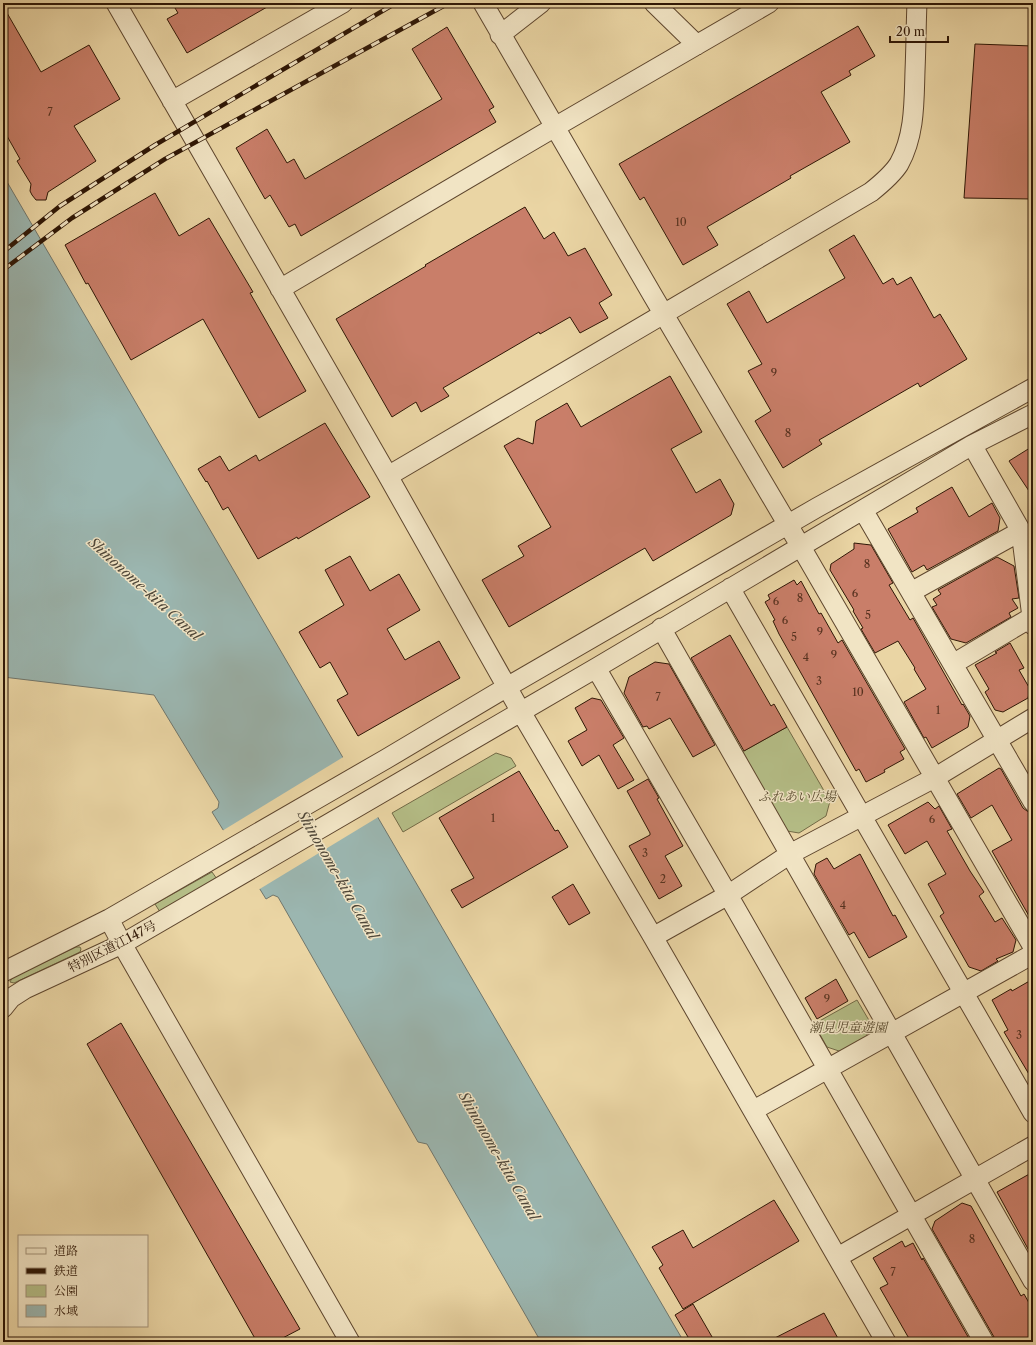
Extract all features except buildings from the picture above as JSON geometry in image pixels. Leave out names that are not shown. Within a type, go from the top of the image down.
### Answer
[{"type":"street","points":[[116,3],[388,476],[521,712],[754,1110],[886,1342]]},
{"type":"street","points":[[172,101],[343,3]]},
{"type":"street","points":[[483,3],[936,777],[1033,947]]},
{"type":"street","points":[[500,34],[541,3]]},
{"type":"street","points":[[654,3],[697,45]]},
{"type":"street","points":[[280,289],[769,3]]},
{"type":"street","points":[[388,476],[871,192],[887,179],[905,151],[911,132],[914,109],[917,3]]},
{"type":"street","name":"特別区道江147号","points":[[3,972],[109,919],[788,524],[1033,388]]},
{"type":"street","name":"特別区道江147号","points":[[3,1008],[12,998],[25,989],[122,944],[596,668],[660,628],[801,547],[972,445],[1033,414]]},
{"type":"street","points":[[953,664],[1033,621],[1021,531],[972,445]]},
{"type":"street","points":[[863,510],[1033,802]]},
{"type":"street","points":[[911,592],[1021,531]]},
{"type":"street","points":[[730,588],[1033,1113]]},
{"type":"street","points":[[660,628],[1033,1282]]},
{"type":"street","points":[[596,668],[984,1342]]},
{"type":"street","points":[[653,937],[728,895],[790,854],[936,777],[1033,718]]},
{"type":"street","points":[[109,919],[350,1342]]},
{"type":"street","points":[[754,1110],[1033,954]]},
{"type":"street","points":[[838,1256],[1033,1146]]},
{"type":"green space","name":"ふれあい広場","points":[[787,727],[830,801],[826,816],[799,833],[787,831],[742,752]]},
{"type":"green space","points":[[496,753],[511,758],[516,766],[403,832],[392,813]]},
{"type":"green space","points":[[212,872],[217,879],[160,912],[155,904]]},
{"type":"green space","points":[[76,947],[80,947],[80,952],[14,983],[10,982],[12,978]]},
{"type":"green space","name":"潮見児童遊園","points":[[857,1000],[870,1022],[866,1039],[842,1052],[827,1047],[814,1024]]},
{"type":"water","name":"Shinonome-kita Canal","points":[[3,175],[684,1342],[541,1342],[427,1144],[418,1142],[278,897],[273,895],[266,899],[212,812],[218,808],[219,802],[154,695],[3,677]]},
{"type":"pier","points":[[345,756],[380,816],[258,890],[222,831]]},
{"type":"railway","points":[[3,252],[60,206],[155,145],[396,3]]},
{"type":"railway","points":[[3,270],[72,218],[165,159],[449,3]]}]
